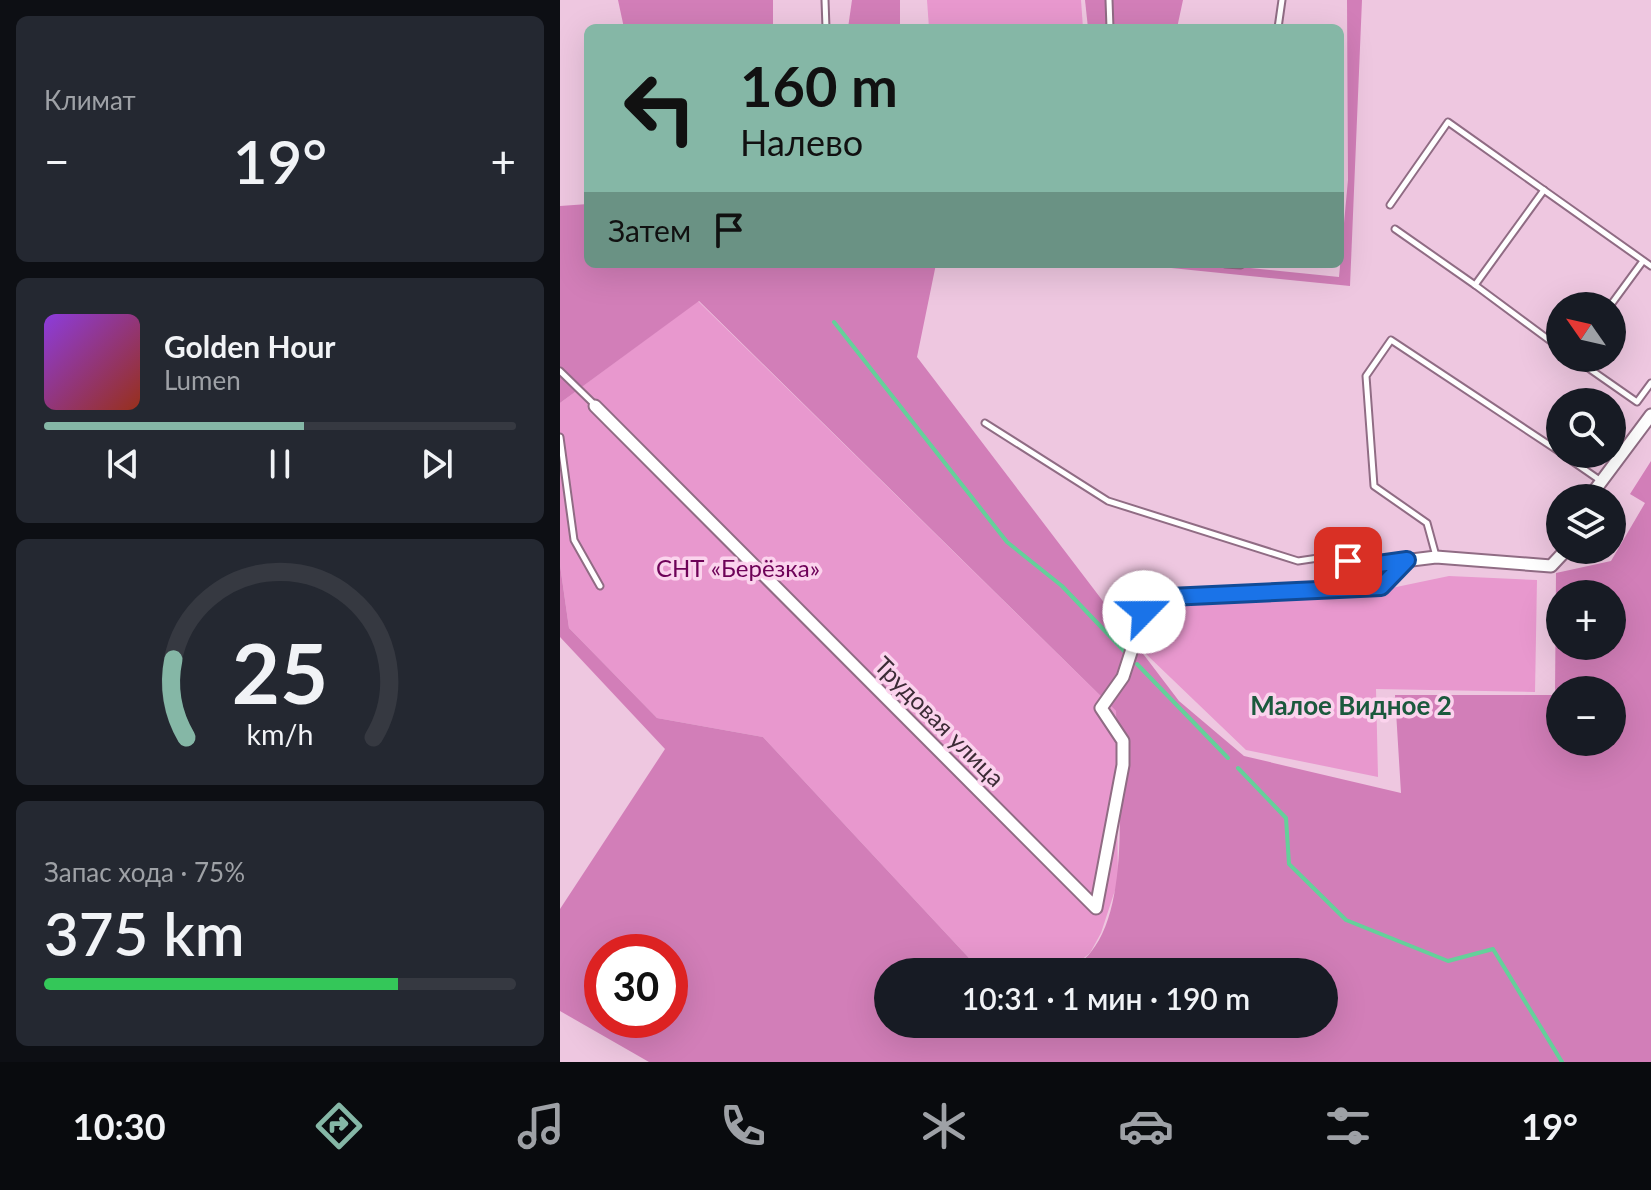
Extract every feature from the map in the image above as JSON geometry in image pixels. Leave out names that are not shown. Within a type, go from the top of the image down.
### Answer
[{"type":"street","name":"Трудовая улица","points":[[595,406],[1096,908],[1123,765],[1123,741],[1101,708],[1123,677],[1144,612],[1169,597],[1381,587],[1407,560]]},
{"type":"street","points":[[1599,484],[1651,415]]},
{"type":"street","points":[[1371,565],[1436,557],[1553,564]]},
{"type":"lane","points":[[825,0],[826,24]]},
{"type":"lane","points":[[1109,0],[1110,24]]},
{"type":"lane","points":[[1279,24],[1282,0]]},
{"type":"lane","points":[[1390,205],[1448,122],[1651,266]]},
{"type":"lane","points":[[1475,285],[1544,190]]},
{"type":"lane","points":[[1395,229],[1546,338]]},
{"type":"lane","points":[[1620,292],[1643,261]]},
{"type":"lane","points":[[1436,557],[1427,523],[1374,486],[1366,376],[1391,340],[1546,443]]},
{"type":"lane","points":[[560,371],[595,406]]},
{"type":"lane","points":[[1594,372],[1637,402],[1651,383]]},
{"type":"lane","points":[[985,423],[1108,501],[1298,561],[1325,557],[1371,565]]},
{"type":"lane","points":[[560,437],[574,540],[600,586]]},
{"type":"lane","points":[[1582,468],[1601,481]]},
{"type":"green space","points":[[927,0],[1081,0],[1083,24],[929,24]]},
{"type":"green space","name":"СНТ «Берёзка»","points":[[698,301],[1116,711],[1118,881],[1101,933],[1090,953],[1084,958],[969,958],[763,737],[657,718],[569,628],[560,565],[560,403]]},
{"type":"green space","points":[[1449,576],[1537,580],[1535,692],[1376,689],[1378,777],[1246,750],[1146,654],[1150,620],[1166,605],[1214,598],[1358,595]]},
{"type":"shaded area","points":[[618,0],[773,0],[773,24],[623,24]]},
{"type":"shaded area","points":[[852,0],[900,0],[900,24],[849,24]]},
{"type":"shaded area","points":[[1085,0],[1183,0],[1178,24],[1088,24]]},
{"type":"shaded area","points":[[1347,0],[1362,0],[1350,286],[1172,268],[1251,268],[1339,277],[1340,268],[1344,268],[1348,180]]},
{"type":"shaded area","points":[[584,204],[584,268],[935,268],[917,357],[1179,701],[1244,756],[1401,793],[1395,695],[1546,695],[1546,756],[1626,756],[1626,676],[1555,676],[1555,660],[1626,660],[1626,580],[1556,580],[1556,573],[1597,564],[1626,564],[1626,535],[1645,503],[1630,494],[1651,461],[1651,1062],[649,1062],[607,1038],[688,1038],[688,934],[584,934],[584,1025],[560,1011],[560,909],[665,749],[560,637],[560,565],[569,628],[657,718],[763,737],[969,958],[874,958],[874,1038],[1338,1038],[1338,958],[1085,958],[1104,929],[1113,902],[1118,870],[1120,802],[1116,711],[699,301],[560,403],[560,206]]},
{"type":"waterway","points":[[834,322],[1007,542],[1062,586],[1125,652]]},
{"type":"waterway","points":[[1137,664],[1228,758]]},
{"type":"waterway","points":[[1238,768],[1286,818],[1289,864],[1346,920],[1448,961],[1493,949],[1562,1062]]},
{"type":"district","name":"Малое Видное 2","points":[[1351,705]]},
{"type":"route","points":[[1144,612],[1169,597],[1381,587],[1407,560],[1371,565],[1348,561]]}]
